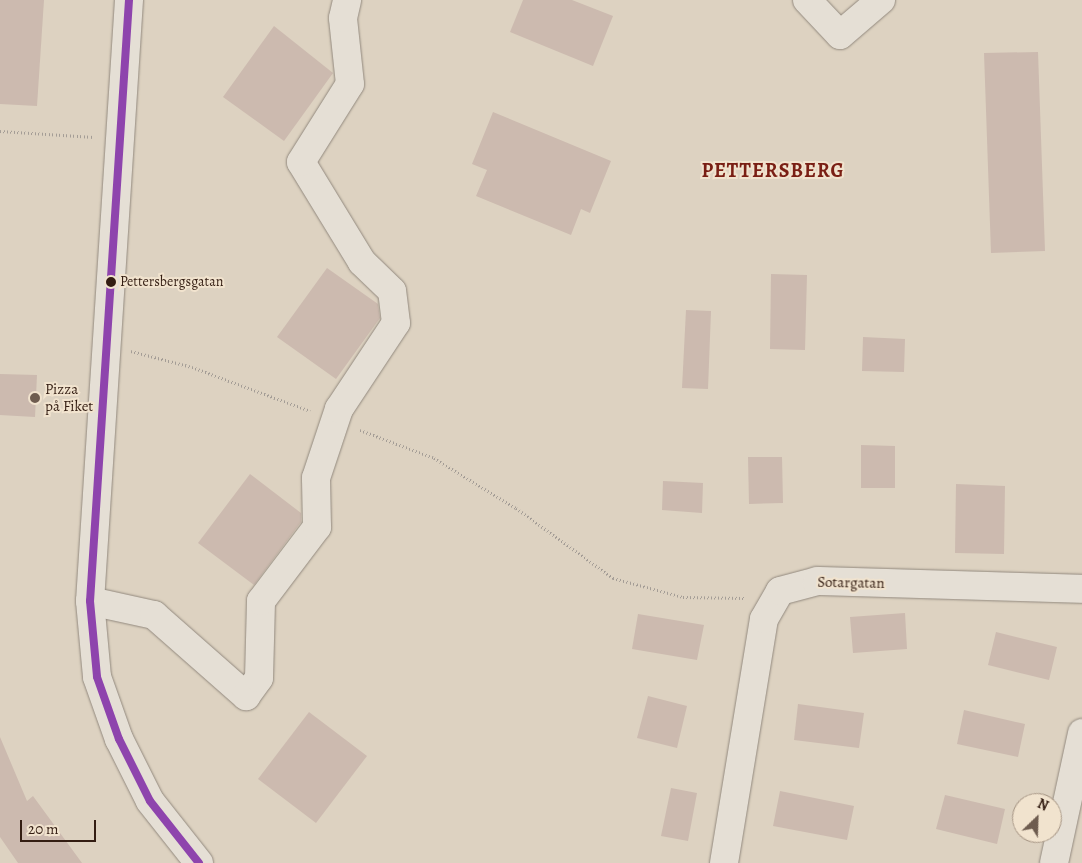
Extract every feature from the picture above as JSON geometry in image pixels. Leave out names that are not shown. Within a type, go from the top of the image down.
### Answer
[{"type":"street","points":[[129,0],[90,601],[97,677],[119,740],[150,800],[199,863]]},
{"type":"street","points":[[90,601],[154,615],[246,696],[259,678],[261,601],[317,527],[316,478],[335,421],[396,323],[392,291],[362,262],[301,162],[350,84],[343,18],[347,0]]},
{"type":"street","points":[[806,0],[840,35],[881,0]]},
{"type":"street","name":"Sotargatan","points":[[780,591],[817,581],[1082,589]]},
{"type":"street","points":[[724,863],[764,618],[780,591]]},
{"type":"street","points":[[1054,863],[1082,733]]},
{"type":"path","points":[[0,131],[96,137]]},
{"type":"path","points":[[106,346],[192,367],[434,458],[516,508],[613,578],[660,592],[708,599],[780,591]]},
{"type":"building","points":[[0,0],[44,0],[37,106],[0,104]]},
{"type":"building","points":[[523,0],[572,0],[613,16],[593,66],[510,32]]},
{"type":"building","points":[[274,26],[333,73],[284,141],[223,97]]},
{"type":"building","points":[[1038,52],[1045,251],[991,253],[984,53]]},
{"type":"building","points":[[493,112],[611,161],[590,213],[581,209],[571,235],[476,196],[487,170],[472,164]]},
{"type":"building","points":[[327,268],[378,304],[380,318],[336,379],[277,337]]},
{"type":"building","points":[[771,274],[807,275],[805,350],[770,349]]},
{"type":"building","points":[[686,310],[711,311],[708,389],[682,388]]},
{"type":"building","points":[[863,337],[905,339],[904,372],[862,371]]},
{"type":"building","points":[[0,374],[37,375],[35,417],[0,415]]},
{"type":"building","points":[[861,445],[895,446],[895,488],[861,488]]},
{"type":"building","points":[[748,457],[782,457],[783,503],[749,504]]},
{"type":"building","points":[[250,474],[301,513],[301,522],[254,585],[198,543]]},
{"type":"building","points":[[663,481],[703,483],[702,513],[662,510]]},
{"type":"building","points":[[956,484],[1005,486],[1004,554],[955,553]]},
{"type":"building","points":[[905,613],[907,649],[853,653],[850,617]]},
{"type":"building","points":[[638,614],[704,625],[697,660],[632,649]]},
{"type":"building","points":[[996,632],[1057,647],[1049,680],[988,665]]},
{"type":"building","points":[[648,696],[687,706],[677,748],[637,738]]},
{"type":"building","points":[[798,704],[864,713],[859,748],[794,740]]},
{"type":"building","points":[[964,710],[1025,724],[1018,757],[957,744]]},
{"type":"building","points":[[309,712],[367,756],[316,823],[258,779]]},
{"type":"building","points":[[0,737],[27,801],[33,796],[82,863],[18,863],[0,837]]},
{"type":"building","points":[[671,788],[697,793],[688,841],[661,836]]},
{"type":"building","points":[[780,791],[854,806],[847,840],[773,826]]},
{"type":"building","points":[[945,795],[1005,809],[997,844],[936,829]]},
{"type":"transit line","points":[[129,0],[90,601],[97,677],[119,739],[150,801],[199,863]]},
{"type":"place","name":"Pettersbergsgatan","points":[[111,282]]},
{"type":"place","name":"Pizza på Fiket","points":[[35,398]]},
{"type":"district","name":"PETTERSBERG","points":[[773,170]]}]
